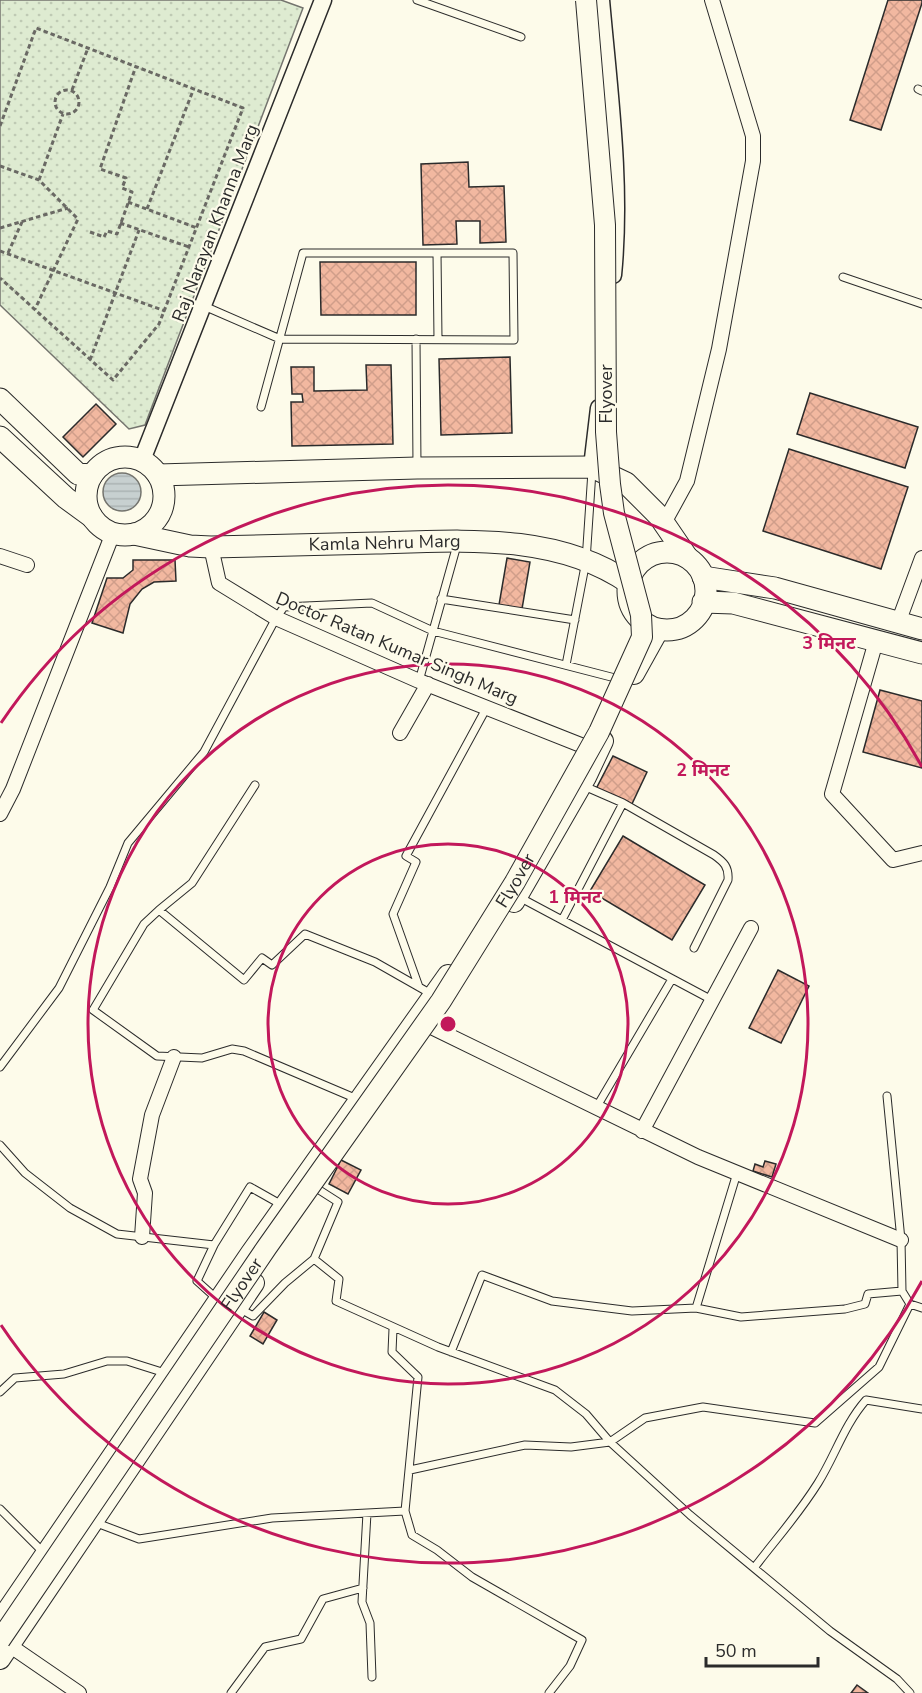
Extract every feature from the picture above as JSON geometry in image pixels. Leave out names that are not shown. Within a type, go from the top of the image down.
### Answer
[{"type":"main road","name":"Flyover","points":[[3,1648],[260,1257],[441,1001],[514,882],[599,732],[642,637],[641,615],[614,513],[610,484],[606,432],[605,225],[586,0]]},
{"type":"main road","points":[[0,399],[78,474],[92,475]]},
{"type":"main road","points":[[3,447],[112,533],[134,534],[146,529],[161,511],[164,488],[158,475],[142,460],[120,458],[104,464],[92,475],[87,488],[87,503],[92,517]]},
{"type":"main road","points":[[158,475],[417,468],[592,467],[626,483],[664,523],[704,577],[705,599],[699,614],[688,624],[676,629],[659,629],[644,622],[634,612],[628,598],[629,583],[634,570],[646,558],[662,552],[687,557]]},
{"type":"main road","name":"Kamla Nehru Marg","points":[[134,534],[190,546],[211,547],[509,541],[586,561],[609,570],[629,583]]},
{"type":"main road","points":[[704,577],[775,588],[922,629]]},
{"type":"main road","points":[[703,602],[733,603],[922,653]]},
{"type":"main road","points":[[433,995],[517,896],[582,784],[590,750],[615,678],[633,636],[634,612]]},
{"type":"main road","points":[[3,1648],[94,1522],[238,1307],[292,1211],[424,1023],[433,995],[590,750],[659,629]]},
{"type":"main road","points":[[310,1184],[359,1100],[424,1023]]},
{"type":"main road","points":[[0,1621],[219,1300],[292,1211]]},
{"type":"street","name":"Raj Narayan Khanna Marg","points":[[142,460],[323,0]]},
{"type":"street","points":[[592,467],[616,240],[612,126],[601,0]]},
{"type":"street","points":[[664,523],[687,481],[719,349],[753,161],[753,135],[712,0]]},
{"type":"street","points":[[0,814],[13,789],[112,533]]},
{"type":"street","name":"Doctor Ratan Kumar Singh Marg","points":[[211,547],[219,583],[276,618],[423,682],[590,750]]},
{"type":"street","points":[[0,556],[27,565]]},
{"type":"street","points":[[898,622],[922,558]]},
{"type":"street","points":[[876,641],[832,794],[893,860],[922,853]]},
{"type":"street","points":[[399,733],[423,682]]},
{"type":"street","points":[[642,1131],[752,928]]},
{"type":"street","points":[[424,1023],[642,1131],[737,1173],[901,1240]]},
{"type":"street","points":[[142,1237],[145,1193],[140,1179],[152,1115],[174,1057]]},
{"type":"street","points":[[3,1648],[79,1693]]},
{"type":"lane","points":[[417,0],[521,37]]},
{"type":"lane","points":[[204,306],[280,339],[514,340],[513,253],[303,253],[280,339],[261,407]]},
{"type":"lane","points":[[437,253],[438,339]]},
{"type":"lane","points":[[843,277],[922,304]]},
{"type":"lane","points":[[417,339],[417,468]]},
{"type":"lane","points":[[566,665],[586,561],[592,467]]},
{"type":"lane","points":[[423,682],[433,631],[458,541]]},
{"type":"lane","points":[[441,599],[575,620]]},
{"type":"lane","points":[[0,1067],[59,988],[110,887],[128,843],[204,752],[284,607],[372,603],[433,631],[615,678]]},
{"type":"lane","points":[[433,995],[393,914],[416,862],[406,856],[487,707]]},
{"type":"lane","points":[[582,784],[623,803],[724,862],[729,870],[728,880],[694,948]]},
{"type":"lane","points":[[255,785],[192,883],[144,924],[93,1010],[157,1056],[202,1058],[232,1049],[244,1051],[308,1076],[359,1100]]},
{"type":"lane","points":[[562,920],[623,803]]},
{"type":"lane","points":[[517,896],[712,1000]]},
{"type":"lane","points":[[159,910],[244,980],[262,958],[272,965],[305,934],[375,962],[433,995]]},
{"type":"lane","points":[[596,1108],[672,979]]},
{"type":"lane","points":[[888,1096],[901,1240],[902,1291],[910,1304],[922,1308]]},
{"type":"lane","points":[[0,1145],[25,1173],[70,1208],[117,1234],[214,1245]]},
{"type":"lane","points":[[696,1308],[737,1173]]},
{"type":"lane","points":[[238,1307],[253,1316],[285,1283],[314,1259],[338,1202],[310,1184]]},
{"type":"lane","points":[[219,1300],[197,1281],[214,1245],[250,1187],[292,1211]]},
{"type":"lane","points":[[314,1259],[339,1279],[336,1301],[393,1329],[555,1389],[586,1414],[610,1442],[690,1515],[830,1630],[897,1679],[910,1693]]},
{"type":"lane","points":[[451,1352],[482,1275],[552,1301],[632,1311],[696,1308],[741,1317],[845,1309],[865,1304],[868,1294],[902,1291]]},
{"type":"lane","points":[[410,1470],[525,1445],[571,1447],[610,1442],[645,1418],[704,1407],[815,1423],[879,1367],[910,1304]]},
{"type":"lane","points":[[393,1329],[392,1352],[418,1377],[405,1510],[412,1535],[472,1577],[582,1640],[570,1666],[549,1693]]},
{"type":"lane","points":[[0,1392],[15,1378],[64,1374],[107,1361],[127,1361],[168,1374]]},
{"type":"lane","points":[[754,1568],[784,1533],[810,1496],[854,1414],[866,1400],[922,1409]]},
{"type":"lane","points":[[0,1509],[45,1554]]},
{"type":"lane","points":[[94,1522],[139,1539],[272,1518],[405,1510]]},
{"type":"lane","points":[[367,1513],[362,1602],[370,1623],[372,1677]]},
{"type":"lane","points":[[231,1693],[265,1647],[302,1639],[323,1599],[363,1588]]},
{"type":"path","points":[[0,126],[36,28],[243,108],[159,324],[112,380],[0,278]]},
{"type":"path","points":[[72,90],[88,48]]},
{"type":"path","points":[[90,232],[105,237],[107,231],[117,234],[132,192],[122,188],[126,178],[100,169],[136,66]]},
{"type":"path","points":[[147,209],[194,88]]},
{"type":"path","points":[[72,90],[78,99],[79,107],[71,114],[63,113],[57,108],[56,98],[63,91],[72,90]]},
{"type":"path","points":[[39,180],[63,113]]},
{"type":"path","points":[[0,166],[39,180],[78,219],[35,310]]},
{"type":"path","points":[[128,202],[197,228]]},
{"type":"path","points":[[0,228],[68,208]]},
{"type":"path","points":[[8,254],[22,222]]},
{"type":"path","points":[[120,223],[189,247]]},
{"type":"path","points":[[90,360],[139,230]]},
{"type":"path","points":[[0,251],[165,311]]},
{"type":"green space","points":[[0,0],[281,0],[303,8],[145,425],[129,429],[0,305]]},
{"type":"shaded area","points":[[122,473],[135,479],[141,492],[135,505],[122,511],[109,505],[103,492],[109,479]]},
{"type":"building","points":[[888,0],[922,0],[922,3],[881,130],[850,120]]},
{"type":"building","points":[[468,162],[469,187],[504,186],[506,242],[480,243],[480,221],[456,221],[457,244],[423,245],[421,164]]},
{"type":"building","points":[[320,262],[416,262],[416,315],[321,315]]},
{"type":"building","points":[[510,357],[512,433],[441,435],[439,359]]},
{"type":"building","points":[[366,365],[391,365],[393,444],[292,446],[291,402],[303,402],[302,394],[292,394],[291,367],[314,367],[314,391],[367,390]]},
{"type":"building","points":[[810,393],[918,427],[905,468],[797,434]]},
{"type":"building","points":[[96,404],[116,424],[83,457],[63,437]]},
{"type":"building","points":[[789,449],[908,487],[881,569],[763,531]]},
{"type":"building","points":[[507,558],[530,562],[522,609],[499,605]]},
{"type":"building","points":[[133,560],[175,560],[176,581],[154,582],[142,589],[130,604],[123,633],[92,623],[107,578],[123,578],[133,570]]},
{"type":"building","points":[[880,690],[922,701],[922,768],[863,752]]},
{"type":"building","points":[[613,756],[647,772],[631,806],[596,789]]},
{"type":"building","points":[[623,836],[705,885],[672,940],[590,891]]},
{"type":"building","points":[[778,970],[809,986],[781,1043],[749,1028]]},
{"type":"building","points":[[341,1160],[361,1170],[348,1194],[329,1184]]},
{"type":"building","points":[[765,1161],[776,1164],[772,1177],[753,1171],[755,1164],[763,1167]]},
{"type":"building","points":[[264,1312],[277,1320],[263,1344],[250,1336]]},
{"type":"building","points":[[857,1685],[868,1693],[851,1693]]}]
